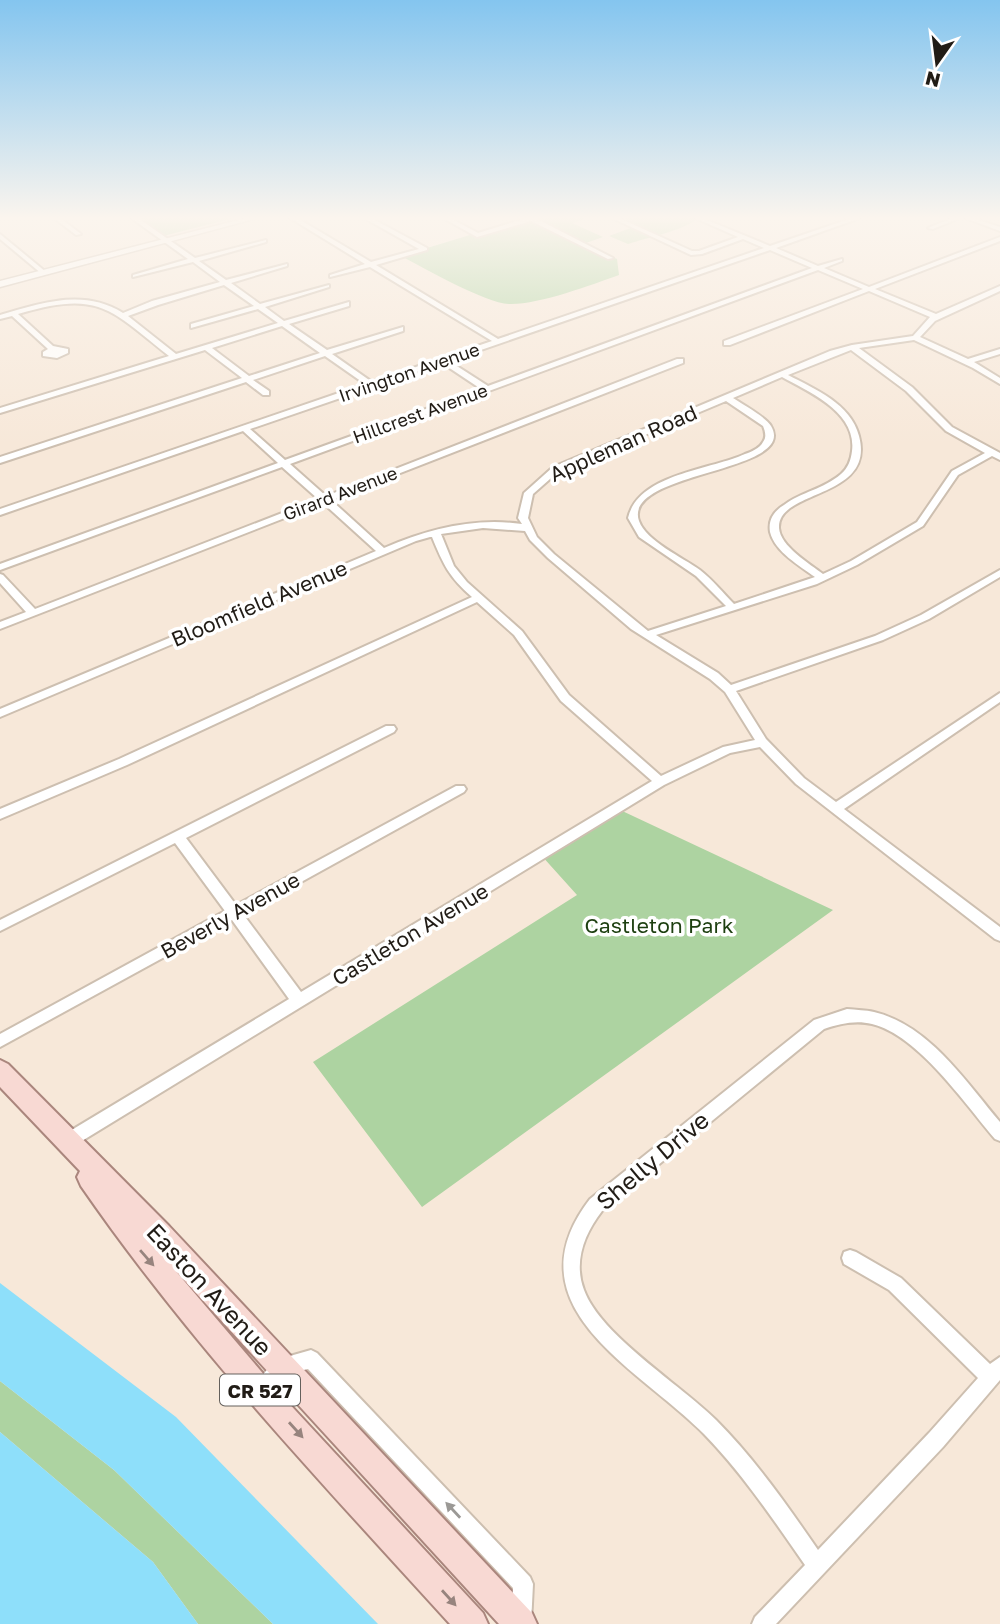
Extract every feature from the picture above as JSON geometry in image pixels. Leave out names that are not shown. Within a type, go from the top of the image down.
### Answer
[{"type":"main road","name":"Easton Avenue","points":[[0,1071],[66,1142],[160,1234],[521,1624]]},
{"type":"main road","name":"Easton Avenue","points":[[66,1142],[138,1248],[260,1390],[472,1624]]},
{"type":"street","points":[[121,316],[187,294]]},
{"type":"street","points":[[243,294],[371,385]]},
{"type":"street","points":[[194,326],[301,294]]},
{"type":"street","points":[[418,294],[497,341]]},
{"type":"street","name":"Irvington Avenue","points":[[0,512],[635,294]]},
{"type":"street","name":"Hillcrest Avenue","points":[[0,566],[747,294]]},
{"type":"street","points":[[727,343],[856,294]]},
{"type":"street","points":[[880,294],[936,317]]},
{"type":"street","points":[[987,294],[936,317],[915,338],[967,362],[1000,382]]},
{"type":"street","points":[[0,317],[52,303],[85,301],[106,305],[174,356]]},
{"type":"street","points":[[0,411],[346,304]]},
{"type":"street","points":[[13,313],[52,349]]},
{"type":"street","points":[[0,460],[400,328]]},
{"type":"street","name":"Appleman Road","points":[[526,528],[524,506],[529,494],[556,469],[852,347],[915,338]]},
{"type":"street","points":[[206,347],[266,393]]},
{"type":"street","points":[[852,347],[909,389],[949,429],[996,455]]},
{"type":"street","points":[[967,362],[1000,351]]},
{"type":"street","points":[[443,360],[487,389]]},
{"type":"street","name":"Girard Avenue","points":[[0,626],[680,361]]},
{"type":"street","points":[[781,374],[833,404],[845,416],[856,437],[856,460],[852,468],[829,487],[785,507],[774,520],[775,532],[782,544],[822,578]]},
{"type":"street","points":[[726,397],[767,425],[770,438],[766,446],[750,455],[706,468],[649,494],[639,500],[633,518],[642,535],[705,579],[731,606]]},
{"type":"street","points":[[244,428],[382,551]]},
{"type":"street","points":[[646,635],[822,578],[903,537],[920,524],[956,473],[996,455]]},
{"type":"street","name":"Bloomfield Avenue","points":[[0,713],[382,551],[435,532],[492,524],[526,528]]},
{"type":"street","points":[[526,528],[551,556],[646,635],[714,676],[729,689],[762,742],[791,773],[1000,935]]},
{"type":"street","points":[[435,532],[449,567],[478,598],[518,633],[565,698],[660,782]]},
{"type":"street","points":[[729,689],[879,638],[925,617],[1000,573]]},
{"type":"street","points":[[0,578],[33,613]]},
{"type":"street","points":[[0,814],[123,762],[478,598]]},
{"type":"street","points":[[835,809],[1000,697]]},
{"type":"street","points":[[0,926],[390,729]]},
{"type":"street","name":"Castleton Avenue","points":[[66,1142],[660,782],[727,750],[762,742]]},
{"type":"street","name":"Beverly Avenue","points":[[0,1041],[460,789]]},
{"type":"street","points":[[178,837],[298,1000]]},
{"type":"street","name":"Shelly Drive","points":[[816,1564],[780,1510],[698,1414],[610,1338],[586,1311],[577,1297],[570,1270],[573,1245],[583,1220],[596,1205],[819,1024],[845,1014],[866,1015],[897,1025],[915,1038],[1000,1134]]},
{"type":"street","points":[[762,1624],[936,1440],[995,1371],[895,1284],[850,1258]]},
{"type":"street","points":[[260,1390],[282,1366],[311,1359],[523,1584],[521,1624]]},
{"type":"street","points":[[370,1511],[398,1493]]},
{"type":"green space","points":[[474,294],[564,294],[509,304]]},
{"type":"green space","name":"Castleton Park","points":[[618,809],[833,910],[422,1207],[313,1062],[577,895],[541,855]]},
{"type":"green space","points":[[0,1381],[114,1470],[273,1624],[198,1624],[153,1562],[0,1432]]},
{"type":"water","points":[[0,1283],[176,1417],[378,1624],[273,1624],[114,1470],[0,1381]]},
{"type":"water","points":[[0,1432],[153,1562],[198,1624],[0,1624]]}]
